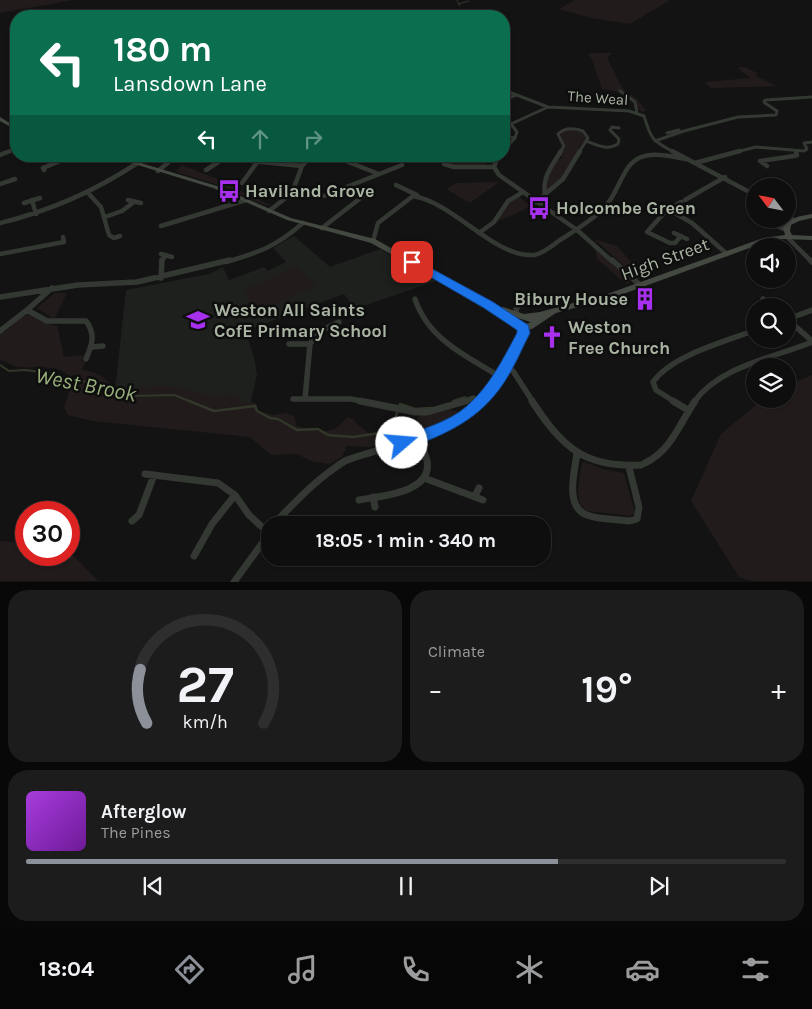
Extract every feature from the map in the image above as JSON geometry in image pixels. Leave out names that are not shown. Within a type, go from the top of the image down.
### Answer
[{"type":"street","points":[[620,91],[635,102],[637,113]]},
{"type":"street","points":[[510,92],[548,107]]},
{"type":"street","points":[[510,98],[516,95]]},
{"type":"street","points":[[667,133],[728,121],[738,117],[776,115],[776,111],[764,101],[812,97]]},
{"type":"street","name":"The Weal","points":[[511,124],[548,107],[613,109],[637,113],[644,116],[647,129],[655,141],[654,143],[659,154]]},
{"type":"street","points":[[510,143],[515,138],[516,132],[511,124]]},
{"type":"street","points":[[655,141],[700,124]]},
{"type":"street","points":[[536,202],[545,196],[567,177],[581,146],[588,137],[580,130],[570,128],[560,131],[558,134],[564,146],[544,178],[542,184],[545,196]]},
{"type":"street","points":[[586,141],[605,148],[613,148],[618,144],[619,139],[610,130],[612,128],[619,128]]},
{"type":"street","points":[[510,137],[515,138]]},
{"type":"street","points":[[655,141],[685,159],[725,177],[746,190]]},
{"type":"street","points":[[695,164],[756,147],[796,152],[806,150],[804,143],[812,142]]},
{"type":"street","points":[[767,166],[760,161],[777,157],[793,158],[797,155],[796,152]]},
{"type":"street","points":[[396,185],[440,207],[509,251],[537,255],[577,230],[601,212],[621,184],[633,160],[643,156],[659,154],[685,159]]},
{"type":"street","points":[[44,170],[43,168],[58,162]]},
{"type":"street","points":[[130,162],[215,187],[268,211],[303,223],[373,242],[488,305],[530,319],[501,377],[482,401],[458,420],[417,439],[343,462],[307,489],[280,516]]},
{"type":"street","points":[[158,171],[169,162]]},
{"type":"street","points":[[206,171],[219,162]]},
{"type":"street","points":[[242,183],[257,162]]},
{"type":"street","points":[[267,162],[302,166]]},
{"type":"street","points":[[268,211],[292,193],[302,166],[306,162]]},
{"type":"street","points":[[348,162],[379,174]]},
{"type":"street","points":[[445,162],[444,164],[454,168],[494,167]]},
{"type":"street","points":[[494,167],[496,162]]},
{"type":"street","points":[[0,223],[36,214],[89,194],[136,164]]},
{"type":"street","points":[[324,196],[402,165]]},
{"type":"street","points":[[494,167],[499,175],[577,230],[639,284]]},
{"type":"street","points":[[681,236],[675,243],[670,243],[647,232],[668,209],[725,177]]},
{"type":"street","points":[[2,184],[16,179]]},
{"type":"street","points":[[479,233],[494,222],[508,201],[523,192]]},
{"type":"street","points":[[322,228],[367,193]]},
{"type":"street","points":[[89,194],[101,207],[108,235],[114,238],[120,236]]},
{"type":"street","points":[[373,242],[374,229],[378,223],[413,196],[417,195]]},
{"type":"street","points":[[24,203],[40,198]]},
{"type":"street","points":[[32,200],[36,214]]},
{"type":"street","points":[[128,200],[141,203]]},
{"type":"street","points":[[160,226],[246,200]]},
{"type":"street","points":[[105,217],[122,211],[134,202]]},
{"type":"street","points":[[668,209],[692,223],[726,254]]},
{"type":"street","points":[[796,217],[812,216]]},
{"type":"street","points":[[0,296],[52,288],[136,282],[160,278],[255,254],[284,239],[303,223]]},
{"type":"street","points":[[776,228],[787,235],[812,262]]},
{"type":"street","points":[[787,228],[787,235]]},
{"type":"street","points":[[674,233],[687,239]]},
{"type":"street","name":"High Street","points":[[520,317],[540,315],[612,295],[765,240],[787,235],[812,238]]},
{"type":"street","points":[[0,254],[58,244],[64,242],[63,237]]},
{"type":"street","points":[[160,278],[161,262],[167,255]]},
{"type":"street","points":[[0,331],[6,328],[52,288]]},
{"type":"street","points":[[415,299],[417,309],[441,338],[453,348],[501,377]]},
{"type":"street","points":[[524,299],[516,308],[520,317],[528,326]]},
{"type":"street","points":[[27,310],[47,321],[86,321],[90,325],[94,340],[86,358]]},
{"type":"street","points":[[796,317],[812,310]]},
{"type":"street","name":"High Street","points":[[528,326],[554,311]]},
{"type":"street","points":[[328,318],[332,324]]},
{"type":"street","points":[[305,399],[310,344],[316,332],[339,322]]},
{"type":"street","points":[[506,368],[513,371],[555,434],[577,453],[604,464],[629,466],[643,464],[659,456],[688,410],[704,391],[737,370],[812,342],[796,327]]},
{"type":"street","points":[[688,410],[656,390],[653,382],[656,375],[689,356],[746,334]]},
{"type":"street","points":[[288,344],[310,344]]},
{"type":"street","points":[[92,347],[103,346]]},
{"type":"street","points":[[293,399],[351,399],[427,412],[473,398],[482,401]]},
{"type":"street","points":[[359,500],[410,490],[418,485],[428,469],[427,461],[417,439]]},
{"type":"street","points":[[577,453],[574,503],[580,513],[586,515],[630,521],[637,519],[639,507],[629,466]]},
{"type":"street","points":[[145,474],[218,484],[236,495],[249,515],[261,526]]},
{"type":"street","points":[[132,521],[142,516],[154,476]]},
{"type":"street","points":[[424,478],[483,500]]},
{"type":"street","points":[[475,496],[479,488]]},
{"type":"street","points":[[194,556],[214,518],[236,495]]},
{"type":"street","points":[[374,496],[375,507]]},
{"type":"street","points":[[234,582],[261,543]]},
{"type":"shaded area","points":[[0,0],[74,0],[10,10],[0,13]]},
{"type":"shaded area","points":[[575,0],[670,0],[630,24],[591,18],[559,9]]},
{"type":"shaded area","points":[[612,53],[607,58],[624,91],[636,98],[646,110],[643,112],[638,109],[634,99],[629,96],[602,89],[593,62],[588,54]]},
{"type":"shaded area","points":[[739,67],[745,67],[757,73],[758,77],[777,86],[711,88],[704,82],[751,78],[741,71]]},
{"type":"shaded area","points":[[566,129],[582,132],[587,139],[578,149],[567,172],[562,172],[565,174],[547,193],[545,190],[548,174],[559,159],[564,158],[561,157],[565,144],[560,133]]},
{"type":"shaded area","points":[[486,162],[485,166],[454,166],[448,163]]},
{"type":"shaded area","points":[[182,165],[220,180],[218,183],[235,188],[272,206],[264,205],[222,186],[176,172]]},
{"type":"shaded area","points":[[497,182],[470,203],[446,189],[456,183]]},
{"type":"shaded area","points":[[518,196],[531,206],[497,221],[507,205]]},
{"type":"shaded area","name":"Weston All Saints CofE Primary School","points":[[294,236],[330,267],[380,249],[436,281],[355,309],[344,294],[245,331],[254,357],[257,375],[250,405],[115,390],[126,290],[209,274],[223,267],[229,280],[264,267],[268,271],[286,262],[273,248]]},
{"type":"shaded area","points":[[594,239],[617,246],[646,278],[639,279]]},
{"type":"shaded area","points":[[594,246],[629,278],[629,283],[626,284],[597,259],[595,250],[592,247]]},
{"type":"shaded area","points":[[297,266],[315,286],[257,313],[243,291]]},
{"type":"shaded area","points":[[55,293],[67,293],[54,319],[37,308]]},
{"type":"shaded area","points":[[29,314],[48,324],[57,326],[64,357],[84,355],[81,361],[86,361],[82,370],[100,375],[114,389],[169,386],[207,395],[226,394],[235,396],[243,402],[256,403],[259,411],[273,415],[287,413],[295,417],[296,425],[303,428],[318,431],[332,430],[347,417],[353,419],[372,436],[391,430],[402,432],[416,426],[420,414],[449,409],[457,411],[456,416],[386,444],[370,447],[347,446],[342,457],[329,464],[311,461],[297,454],[271,455],[250,437],[92,421],[68,415],[64,407],[75,374],[70,377],[60,370],[53,368],[19,367],[0,360],[0,334],[22,317]]},
{"type":"shaded area","points":[[812,375],[812,581],[753,581],[739,577],[691,501],[721,434],[752,408],[796,408],[796,382]]},
{"type":"shaded area","points":[[585,462],[603,469],[624,473],[635,513],[630,516],[588,511],[583,508],[580,503],[578,490],[582,463]]},
{"type":"shaded area","points":[[0,541],[15,542],[15,566],[80,566],[80,562],[98,581],[0,581]]},
{"type":"waterway","points":[[457,0],[459,4]]},
{"type":"waterway","points":[[459,4],[469,1]]},
{"type":"waterway","name":"West Brook","points":[[0,365],[9,371],[25,370],[56,374],[74,382],[90,381],[104,389],[132,396],[174,395],[192,402]]},
{"type":"waterway","points":[[453,401],[465,397]]},
{"type":"waterway","name":"West Brook","points":[[189,401],[214,411],[255,406],[257,411],[270,418],[278,419],[297,430],[318,429],[328,435],[353,437],[386,432],[392,428],[400,404],[415,409],[431,408]]},
{"type":"place","name":"Haviland Grove","points":[[229,191]]},
{"type":"place","name":"Holcombe Green","points":[[539,208]]},
{"type":"place","name":"Bibury House","points":[[645,299]]},
{"type":"place","name":"Weston All Saints CofE Primary School","points":[[198,320]]},
{"type":"place","name":"Weston Free Church","points":[[552,337]]},
{"type":"route","points":[[402,443],[433,432],[472,411],[501,377],[512,352],[524,333],[524,328],[518,326],[488,305],[412,262]]}]
